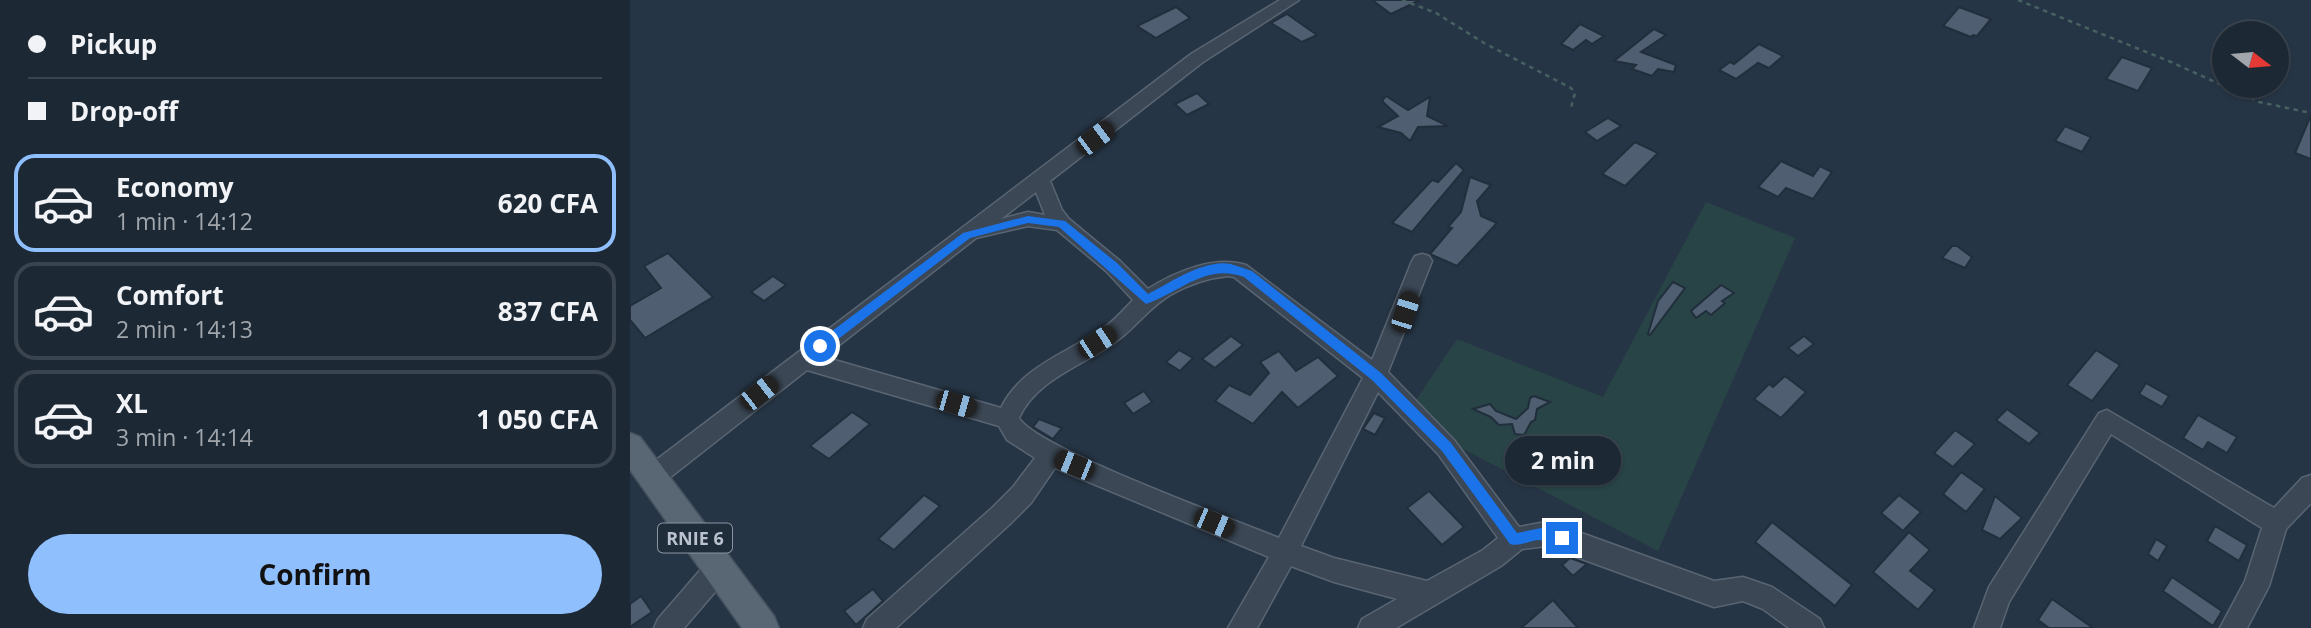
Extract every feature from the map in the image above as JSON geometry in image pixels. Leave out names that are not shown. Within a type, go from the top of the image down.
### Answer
[{"type":"main road","name":"RNIE 6","points":[[630,446],[650,478],[762,628]]},
{"type":"street","points":[[650,478],[1197,58],[1291,0]]},
{"type":"street","points":[[1040,179],[1053,212],[1062,224],[1113,266],[1146,300]]},
{"type":"street","points":[[967,235],[1028,219],[1062,224]]},
{"type":"street","points":[[1241,628],[1265,591],[1377,376],[1405,312],[1422,261]]},
{"type":"street","points":[[1007,419],[1011,407],[1025,390],[1115,331],[1146,300],[1201,273],[1228,268],[1239,270],[1377,376],[1446,447],[1514,540]]},
{"type":"street","points":[[802,360],[1007,419],[1015,433],[1050,456],[1334,570],[1427,594]]},
{"type":"street","points":[[1987,628],[1998,596],[2107,420],[2276,523]]},
{"type":"street","points":[[876,628],[1001,516],[1022,495],[1050,456]]},
{"type":"street","points":[[2233,628],[2256,586],[2276,523],[2311,486]]},
{"type":"street","points":[[1371,628],[1492,558],[1514,540],[1546,534],[1714,594],[1743,589],[1772,600],[1811,628]]},
{"type":"street","points":[[667,628],[718,569]]},
{"type":"path","points":[[1402,0],[1436,13],[1484,43],[1571,88],[1575,93],[1570,111]]},
{"type":"path","points":[[2018,0],[2171,62],[2259,102],[2311,113]]},
{"type":"green space","points":[[1706,202],[1795,238],[1658,551],[1404,418],[1457,339],[1603,397]]},
{"type":"building","points":[[1372,0],[1420,0],[1391,14]]},
{"type":"building","points":[[1176,7],[1190,18],[1156,38],[1137,26]]},
{"type":"building","points":[[1959,7],[1991,19],[1977,36],[1971,37],[1943,26]]},
{"type":"building","points":[[1287,14],[1317,35],[1302,42],[1271,23]]},
{"type":"building","points":[[1580,24],[1604,36],[1592,44],[1586,40],[1573,50],[1561,44]]},
{"type":"building","points":[[1654,29],[1666,35],[1641,52],[1676,65],[1674,72],[1658,69],[1652,76],[1632,69],[1636,65],[1614,61]]},
{"type":"building","points":[[1759,44],[1783,56],[1769,68],[1758,63],[1736,79],[1719,70],[1730,62],[1734,64]]},
{"type":"building","points":[[2122,57],[2152,68],[2138,91],[2106,79]]},
{"type":"building","points":[[1197,93],[1209,104],[1187,115],[1175,104]]},
{"type":"building","points":[[1386,96],[1408,110],[1430,97],[1427,116],[1448,126],[1418,127],[1410,141],[1401,133],[1378,127],[1398,116],[1382,101]]},
{"type":"building","points":[[2311,115],[2311,159],[2295,153]]},
{"type":"building","points":[[1608,118],[1621,126],[1597,141],[1585,132]]},
{"type":"building","points":[[2065,126],[2091,137],[2082,152],[2055,141]]},
{"type":"building","points":[[1635,142],[1658,153],[1625,186],[1602,174]]},
{"type":"building","points":[[1781,161],[1813,176],[1820,166],[1832,172],[1813,199],[1786,188],[1778,197],[1758,187]]},
{"type":"building","points":[[1456,163],[1464,170],[1412,232],[1392,223],[1432,180],[1438,182]]},
{"type":"building","points":[[1470,177],[1491,185],[1477,201],[1481,216],[1497,223],[1457,266],[1430,254],[1452,228],[1448,227],[1461,212]]},
{"type":"building","points":[[1952,246],[1957,246],[1972,257],[1965,268],[1942,258]]},
{"type":"building","points":[[668,253],[713,297],[645,338],[630,320],[630,306],[661,288],[644,266]]},
{"type":"building","points":[[773,276],[786,285],[764,301],[751,292]]},
{"type":"building","points":[[1673,282],[1685,288],[1650,335],[1648,334],[1658,301]]},
{"type":"building","points":[[1721,285],[1734,293],[1722,301],[1725,303],[1711,315],[1706,311],[1696,318],[1691,311]]},
{"type":"building","points":[[1231,336],[1243,345],[1215,368],[1202,359]]},
{"type":"building","points":[[1804,336],[1814,344],[1798,356],[1788,348]]},
{"type":"building","points":[[1179,350],[1193,358],[1180,371],[1166,362]]},
{"type":"building","points":[[2096,350],[2120,365],[2092,401],[2067,385]]},
{"type":"building","points":[[1279,351],[1296,371],[1318,357],[1338,376],[1298,408],[1282,392],[1253,424],[1215,401],[1229,385],[1250,395],[1269,373],[1260,362]]},
{"type":"building","points":[[1785,376],[1806,392],[1781,418],[1754,399],[1769,384],[1773,387]]},
{"type":"building","points":[[2146,383],[2169,396],[2162,407],[2139,394]]},
{"type":"building","points":[[1144,391],[1152,402],[1133,414],[1124,403]]},
{"type":"building","points":[[1534,396],[1550,402],[1537,409],[1535,420],[1524,435],[1515,434],[1512,424],[1499,425],[1491,417],[1473,409],[1490,404],[1496,411],[1516,419],[1528,408],[1530,398]]},
{"type":"building","points":[[2007,409],[2040,433],[2029,444],[1996,420]]},
{"type":"building","points":[[852,412],[870,424],[829,459],[810,446]]},
{"type":"building","points":[[1374,413],[1385,418],[1375,435],[1363,429]]},
{"type":"building","points":[[2198,415],[2237,437],[2227,453],[2208,442],[2203,450],[2183,438]]},
{"type":"building","points":[[1039,419],[1062,428],[1053,439],[1033,427]]},
{"type":"building","points":[[1955,430],[1975,444],[1953,467],[1934,453]]},
{"type":"building","points":[[1961,472],[1985,489],[1966,512],[1943,494]]},
{"type":"building","points":[[1429,491],[1464,527],[1442,545],[1407,508]]},
{"type":"building","points":[[924,495],[940,506],[894,550],[878,539]]},
{"type":"building","points":[[1899,495],[1921,512],[1903,531],[1881,513]]},
{"type":"building","points":[[1995,496],[2022,518],[2000,539],[1982,530]]},
{"type":"building","points":[[1772,522],[1852,585],[1835,606],[1755,542]]},
{"type":"building","points":[[2215,526],[2247,545],[2239,561],[2207,541]]},
{"type":"building","points":[[1909,532],[1930,550],[1910,571],[1935,590],[1918,610],[1873,572]]},
{"type":"building","points":[[2156,539],[2167,546],[2158,561],[2148,554]]},
{"type":"building","points":[[1570,558],[1587,564],[1573,576],[1562,565]]},
{"type":"building","points":[[2172,577],[2222,611],[2213,626],[2163,591]]},
{"type":"building","points":[[873,589],[883,601],[856,625],[844,611]]},
{"type":"building","points":[[641,596],[652,612],[630,627],[630,604]]},
{"type":"building","points":[[2052,599],[2093,628],[2049,628],[2038,620]]},
{"type":"building","points":[[1553,600],[1578,628],[1521,628]]},
{"type":"route","points":[[820,346],[967,235],[1028,219],[1062,224],[1113,266],[1146,300],[1185,280],[1219,268],[1248,274],[1377,376],[1446,447],[1514,540],[1546,534],[1562,538]]}]
